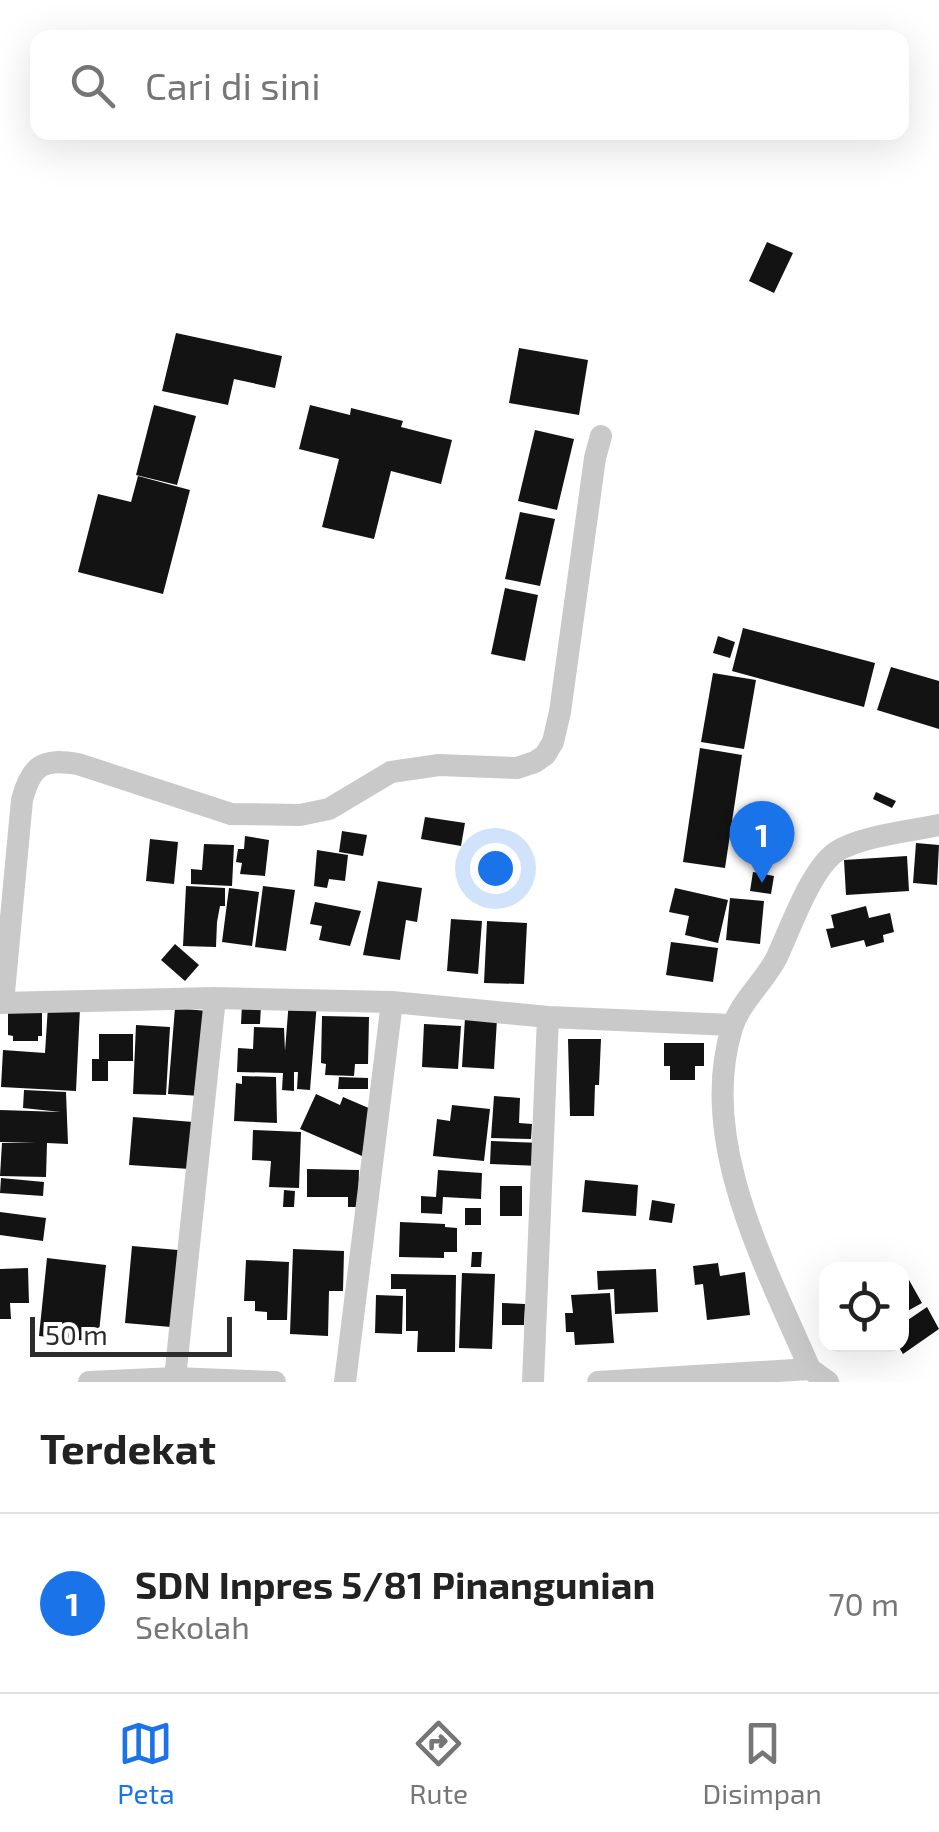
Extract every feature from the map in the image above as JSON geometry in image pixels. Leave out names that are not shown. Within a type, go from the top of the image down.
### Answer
[{"type":"street","points":[[601,436],[560,712],[553,742],[545,755],[517,768],[439,765],[392,772],[329,810],[272,816],[231,814],[78,764],[56,760],[44,764],[26,784],[22,800],[2,1003],[214,998],[392,1002],[548,1017],[732,1025]]},
{"type":"street","points":[[598,1382],[819,1375],[733,1180],[724,1131],[725,1070],[732,1025],[772,967],[822,866],[837,851],[939,825]]},
{"type":"street","points":[[175,1378],[214,998]]},
{"type":"street","points":[[345,1382],[392,1002]]},
{"type":"street","points":[[533,1382],[548,1017]]},
{"type":"street","points":[[89,1382],[175,1378],[275,1382]]},
{"type":"building","points":[[767,242],[793,253],[774,293],[749,281]]},
{"type":"building","points":[[176,333],[282,356],[275,388],[234,379],[228,405],[162,391]]},
{"type":"building","points":[[519,348],[588,360],[579,415],[509,403]]},
{"type":"building","points":[[154,405],[196,416],[177,485],[136,475]]},
{"type":"building","points":[[310,405],[350,415],[351,408],[403,421],[401,427],[452,440],[441,484],[391,471],[374,539],[322,527],[339,459],[299,449]]},
{"type":"building","points":[[535,430],[574,439],[557,510],[518,501]]},
{"type":"building","points":[[138,476],[190,490],[163,594],[78,572],[98,494],[131,502]]},
{"type":"building","points":[[520,512],[555,519],[540,586],[505,579]]},
{"type":"building","points":[[505,588],[538,595],[525,661],[491,654]]},
{"type":"building","points":[[743,628],[875,663],[864,707],[732,671]]},
{"type":"building","points":[[718,636],[735,642],[730,658],[713,653]]},
{"type":"building","points":[[891,667],[939,681],[939,729],[877,710]]},
{"type":"building","points":[[713,673],[756,680],[744,749],[701,742]]},
{"type":"building","points":[[700,748],[742,755],[725,868],[683,862]]},
{"type":"building","points":[[876,792],[896,801],[892,808],[873,799]]},
{"type":"building","points":[[425,817],[465,823],[461,846],[421,839]]},
{"type":"building","points":[[342,831],[367,835],[363,856],[339,852]]},
{"type":"building","points":[[245,836],[269,840],[265,876],[240,874],[242,863],[236,862],[238,849],[244,849]]},
{"type":"building","points":[[150,839],[178,842],[174,884],[146,881]]},
{"type":"building","points":[[916,843],[939,845],[937,885],[913,883]]},
{"type":"building","points":[[204,844],[234,845],[232,886],[191,884],[191,869],[202,870]]},
{"type":"building","points":[[317,850],[348,855],[345,881],[329,879],[327,888],[314,886]]},
{"type":"building","points":[[907,856],[909,891],[846,895],[844,860]]},
{"type":"building","points":[[753,872],[774,876],[771,894],[750,891]]},
{"type":"building","points":[[378,881],[422,888],[417,922],[406,920],[400,960],[363,955]]},
{"type":"building","points":[[186,886],[225,888],[216,947],[183,946]]},
{"type":"building","points":[[263,886],[295,890],[286,951],[255,947]]},
{"type":"building","points":[[229,888],[259,892],[252,946],[222,942]]},
{"type":"building","points":[[675,888],[728,900],[718,943],[685,935],[689,916],[669,912]]},
{"type":"building","points":[[730,898],[764,901],[760,944],[726,940]]},
{"type":"building","points":[[315,902],[361,911],[350,946],[319,940],[322,926],[310,924]]},
{"type":"building","points":[[866,906],[869,918],[890,913],[894,932],[883,935],[884,942],[866,947],[864,940],[831,948],[826,929],[834,928],[831,915]]},
{"type":"building","points":[[451,919],[482,921],[478,974],[447,971]]},
{"type":"building","points":[[487,921],[527,923],[524,984],[484,983]]},
{"type":"building","points":[[671,942],[718,948],[713,982],[666,975]]},
{"type":"building","points":[[175,944],[199,965],[185,981],[161,960]]},
{"type":"building","points":[[289,1000],[317,1002],[310,1090],[297,1089],[298,1072],[294,1072],[294,1091],[282,1090],[283,1073],[237,1072],[238,1048],[253,1049],[254,1027],[284,1028],[285,1051]]},
{"type":"building","points":[[242,1005],[261,1005],[260,1024],[241,1024]]},
{"type":"building","points":[[48,1006],[80,1008],[76,1091],[1,1087],[3,1050],[45,1053]]},
{"type":"building","points":[[175,1008],[207,1011],[201,1096],[168,1094]]},
{"type":"building","points":[[8,1009],[42,1009],[42,1036],[38,1036],[38,1041],[13,1041],[13,1036],[8,1035]]},
{"type":"building","points":[[322,1016],[369,1017],[368,1064],[355,1064],[354,1076],[325,1075],[326,1064],[321,1063]]},
{"type":"building","points":[[465,1018],[497,1019],[494,1069],[462,1067]]},
{"type":"building","points":[[424,1024],[461,1026],[458,1069],[422,1067]]},
{"type":"building","points":[[136,1025],[170,1027],[166,1095],[133,1094]]},
{"type":"building","points":[[99,1034],[133,1034],[133,1061],[108,1061],[108,1081],[92,1081],[92,1059],[99,1059]]},
{"type":"building","points":[[568,1039],[601,1039],[594,1116],[570,1116]]},
{"type":"building","points":[[664,1043],[704,1043],[704,1066],[695,1066],[695,1080],[670,1080],[670,1066],[664,1066]]},
{"type":"building","points":[[242,1076],[276,1077],[277,1123],[234,1121],[236,1083],[242,1084]]},
{"type":"building","points":[[339,1077],[368,1078],[368,1089],[338,1089]]},
{"type":"building","points":[[24,1090],[66,1092],[68,1144],[47,1143],[46,1177],[0,1176],[2,1143],[36,1143],[0,1142],[0,1110],[61,1112],[23,1108]]},
{"type":"building","points":[[316,1094],[340,1105],[343,1097],[371,1109],[362,1156],[300,1129]]},
{"type":"building","points":[[494,1096],[520,1098],[519,1123],[532,1124],[531,1139],[491,1138]]},
{"type":"building","points":[[452,1105],[490,1109],[484,1161],[433,1156],[437,1119],[450,1121]]},
{"type":"building","points":[[133,1117],[193,1122],[190,1169],[129,1165]]},
{"type":"building","points":[[253,1130],[301,1132],[299,1188],[269,1187],[271,1161],[252,1160]]},
{"type":"building","points":[[491,1141],[542,1143],[541,1166],[490,1164]]},
{"type":"building","points":[[307,1169],[359,1170],[358,1207],[348,1207],[348,1197],[307,1197]]},
{"type":"building","points":[[438,1170],[482,1173],[481,1199],[443,1197],[442,1214],[421,1213],[421,1196],[436,1197]]},
{"type":"building","points":[[1,1178],[44,1182],[43,1196],[0,1193]]},
{"type":"building","points":[[585,1180],[638,1185],[636,1216],[582,1212]]},
{"type":"building","points":[[500,1186],[522,1186],[522,1216],[500,1216]]},
{"type":"building","points":[[284,1190],[295,1191],[294,1207],[283,1207]]},
{"type":"building","points":[[652,1200],[675,1204],[672,1223],[649,1220]]},
{"type":"building","points":[[465,1208],[481,1208],[481,1225],[465,1225]]},
{"type":"building","points":[[0,1212],[46,1218],[43,1241],[0,1235]]},
{"type":"building","points":[[400,1222],[457,1228],[457,1252],[444,1252],[444,1258],[399,1257]]},
{"type":"building","points":[[132,1246],[178,1250],[171,1327],[125,1323]]},
{"type":"building","points":[[293,1249],[344,1251],[343,1291],[329,1291],[328,1336],[290,1334]]},
{"type":"building","points":[[472,1252],[482,1252],[481,1267],[471,1267]]},
{"type":"building","points":[[47,1258],[106,1265],[98,1342],[39,1336]]},
{"type":"building","points":[[246,1260],[289,1262],[287,1320],[267,1320],[267,1312],[255,1311],[255,1301],[244,1301]]},
{"type":"building","points":[[718,1263],[720,1276],[745,1272],[750,1315],[707,1320],[703,1284],[695,1285],[693,1266]]},
{"type":"building","points":[[28,1268],[29,1303],[10,1303],[11,1319],[0,1319],[0,1269]]},
{"type":"building","points":[[656,1269],[658,1312],[615,1314],[614,1289],[598,1290],[597,1271]]},
{"type":"building","points":[[462,1273],[495,1274],[492,1349],[459,1348]]},
{"type":"building","points":[[391,1274],[456,1275],[455,1352],[417,1352],[418,1331],[406,1331],[406,1289],[391,1289]]},
{"type":"building","points":[[909,1280],[922,1303],[909,1310]]},
{"type":"building","points":[[610,1293],[614,1343],[575,1345],[574,1332],[566,1332],[565,1313],[573,1313],[571,1295]]},
{"type":"building","points":[[376,1295],[403,1296],[402,1334],[375,1333]]},
{"type":"building","points":[[502,1303],[525,1304],[524,1325],[502,1325]]},
{"type":"building","points":[[927,1307],[939,1329],[909,1350],[909,1319]]},
{"type":"place","name":"SDN Inpres 5/81 Pinangunian","points":[[762,883]]}]
